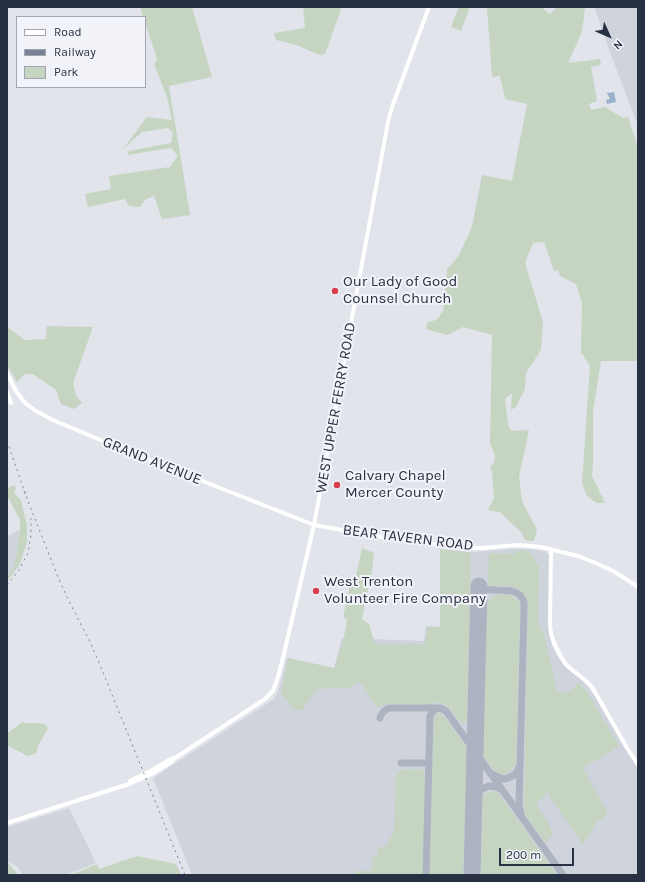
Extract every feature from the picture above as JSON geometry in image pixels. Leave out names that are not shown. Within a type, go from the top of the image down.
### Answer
[{"type":"main road","name":"WEST UPPER FERRY ROAD","points":[[7,822],[133,782],[150,775],[265,699],[271,693],[283,658],[314,525],[388,122],[392,107],[429,7]]},
{"type":"main road","name":"GRAND AVENUE","points":[[8,376],[17,393],[25,403],[36,411],[55,421],[314,525]]},
{"type":"main road","points":[[7,392],[11,403]]},
{"type":"main road","name":"BEAR TAVERN ROAD","points":[[314,525],[382,537],[457,547],[482,548],[524,545],[551,549],[596,563],[615,572],[638,587]]},
{"type":"main road","points":[[551,549],[550,624],[551,634],[556,647],[562,659],[568,666],[592,687],[638,765]]},
{"type":"main road","points":[[551,562],[555,555],[562,552]]},
{"type":"shaded area","points":[[594,7],[638,7],[638,126],[613,60]]},
{"type":"shaded area","points":[[20,530],[14,566],[7,577],[7,536]]},
{"type":"shaded area","points":[[440,549],[474,552],[530,549],[546,552],[549,555],[550,635],[552,645],[557,656],[565,667],[584,682],[595,696],[638,767],[638,875],[192,875],[153,778],[274,699],[278,692],[287,658],[334,668],[342,638],[424,641],[426,626],[440,627]]},
{"type":"shaded area","points":[[69,808],[96,863],[65,875],[22,875],[18,867],[7,861],[7,827]]},
{"type":"green space","points":[[140,7],[192,7],[212,77],[169,86],[190,215],[162,219],[154,196],[146,199],[140,207],[129,206],[125,199],[88,207],[85,194],[111,189],[109,176],[170,167],[178,156],[171,148],[127,155],[129,151],[171,143],[173,133],[168,128],[142,132],[123,149],[147,117],[172,120],[167,97],[154,64],[157,59],[146,25],[146,16],[143,16]]},
{"type":"green space","points":[[303,7],[342,7],[325,54],[319,55],[297,45],[276,40],[274,33],[305,28]]},
{"type":"green space","points":[[459,7],[470,7],[461,31],[451,27]]},
{"type":"green space","points":[[487,7],[541,7],[550,14],[557,7],[588,7],[585,8],[582,32],[568,63],[600,59],[601,65],[591,67],[597,101],[589,104],[591,110],[605,107],[623,118],[628,117],[638,147],[638,361],[601,361],[593,412],[592,476],[605,503],[597,503],[587,496],[582,483],[590,366],[581,352],[582,303],[576,284],[560,276],[558,270],[554,271],[544,242],[533,243],[525,263],[543,322],[541,350],[526,373],[525,389],[516,407],[511,410],[512,393],[505,399],[508,424],[511,431],[529,430],[519,477],[522,501],[537,530],[534,541],[525,540],[521,532],[500,512],[488,510],[494,498],[492,472],[490,466],[494,463],[495,455],[490,443],[492,335],[463,327],[447,335],[426,329],[427,323],[438,319],[443,311],[447,269],[458,257],[472,227],[482,175],[512,181],[527,104],[505,99],[500,76],[492,77]]},
{"type":"green space","points":[[47,326],[93,327],[73,383],[76,395],[82,403],[74,409],[61,404],[56,390],[33,374],[25,374],[17,382],[7,365],[7,327],[25,340],[46,339]]},
{"type":"green space","points":[[14,485],[16,489],[14,493],[21,500],[27,526],[27,543],[19,566],[7,581],[7,577],[14,566],[20,530],[20,520],[7,497],[7,489]]},
{"type":"green space","points":[[362,548],[374,553],[372,571],[362,619],[369,624],[375,644],[425,644],[427,627],[440,627],[440,549],[471,553],[467,719],[463,724],[448,706],[440,703],[433,703],[427,707],[388,704],[377,707],[360,682],[348,688],[317,689],[302,710],[294,710],[281,692],[288,658],[334,668],[343,643],[347,619],[343,617],[352,577],[356,576]]},
{"type":"green space","points":[[519,550],[529,551],[539,567],[538,620],[545,639],[557,693],[568,692],[579,683],[585,689],[619,746],[583,768],[608,814],[596,823],[583,844],[539,782],[546,795],[536,803],[550,826],[553,835],[545,842],[524,811],[528,603],[524,594],[518,588],[509,586],[488,586],[489,553],[514,554]]},
{"type":"green space","points":[[495,595],[511,595],[519,601],[520,608],[516,762],[515,766],[510,772],[505,774],[499,774],[495,771],[483,756],[487,605]]},
{"type":"green space","points":[[437,713],[441,714],[445,718],[467,750],[463,875],[429,875],[434,719]]},
{"type":"green space","points":[[24,722],[40,723],[46,725],[48,728],[38,746],[36,753],[28,756],[7,745],[7,733]]},
{"type":"green space","points":[[405,769],[423,769],[425,783],[423,875],[355,875],[355,871],[372,871],[373,858],[377,856],[379,846],[384,848],[394,832],[396,777],[399,771]]},
{"type":"green space","points":[[493,791],[500,795],[557,875],[481,875],[483,797],[487,793]]},
{"type":"green space","points":[[137,856],[176,864],[181,875],[71,875],[97,864],[99,869]]},
{"type":"green space","points":[[7,862],[17,873],[17,875],[7,875]]},
{"type":"water","points":[[614,92],[616,102],[607,104],[606,100],[610,99],[607,93]]},
{"type":"taxiway","points":[[479,589],[512,591],[520,595],[524,602],[519,806],[521,814]]},
{"type":"taxiway","points":[[380,718],[384,711],[389,708],[438,708]]},
{"type":"taxiway","points":[[426,875],[430,716],[434,710],[440,708],[446,711],[563,875]]},
{"type":"taxiway","points":[[401,763],[429,763]]},
{"type":"taxiway","points":[[492,774],[500,778],[508,778],[516,774],[519,767]]},
{"type":"taxiway","points":[[474,802],[476,795],[484,788],[489,786],[497,787],[502,790]]},
{"type":"runway","points":[[472,875],[479,586]]},
{"type":"railway","points":[[7,441],[26,496]]},
{"type":"railway","points":[[24,491],[58,577],[100,665],[185,875]]},
{"type":"railway","points":[[7,585],[19,570],[28,553],[31,535],[31,518]]},
{"type":"place","name":"Our Lady of Good Counsel Church","points":[[335,291]]},
{"type":"place","name":"Calvary Chapel Mercer County","points":[[337,485]]},
{"type":"place","name":"West Trenton Volunteer Fire Company","points":[[316,591]]}]
